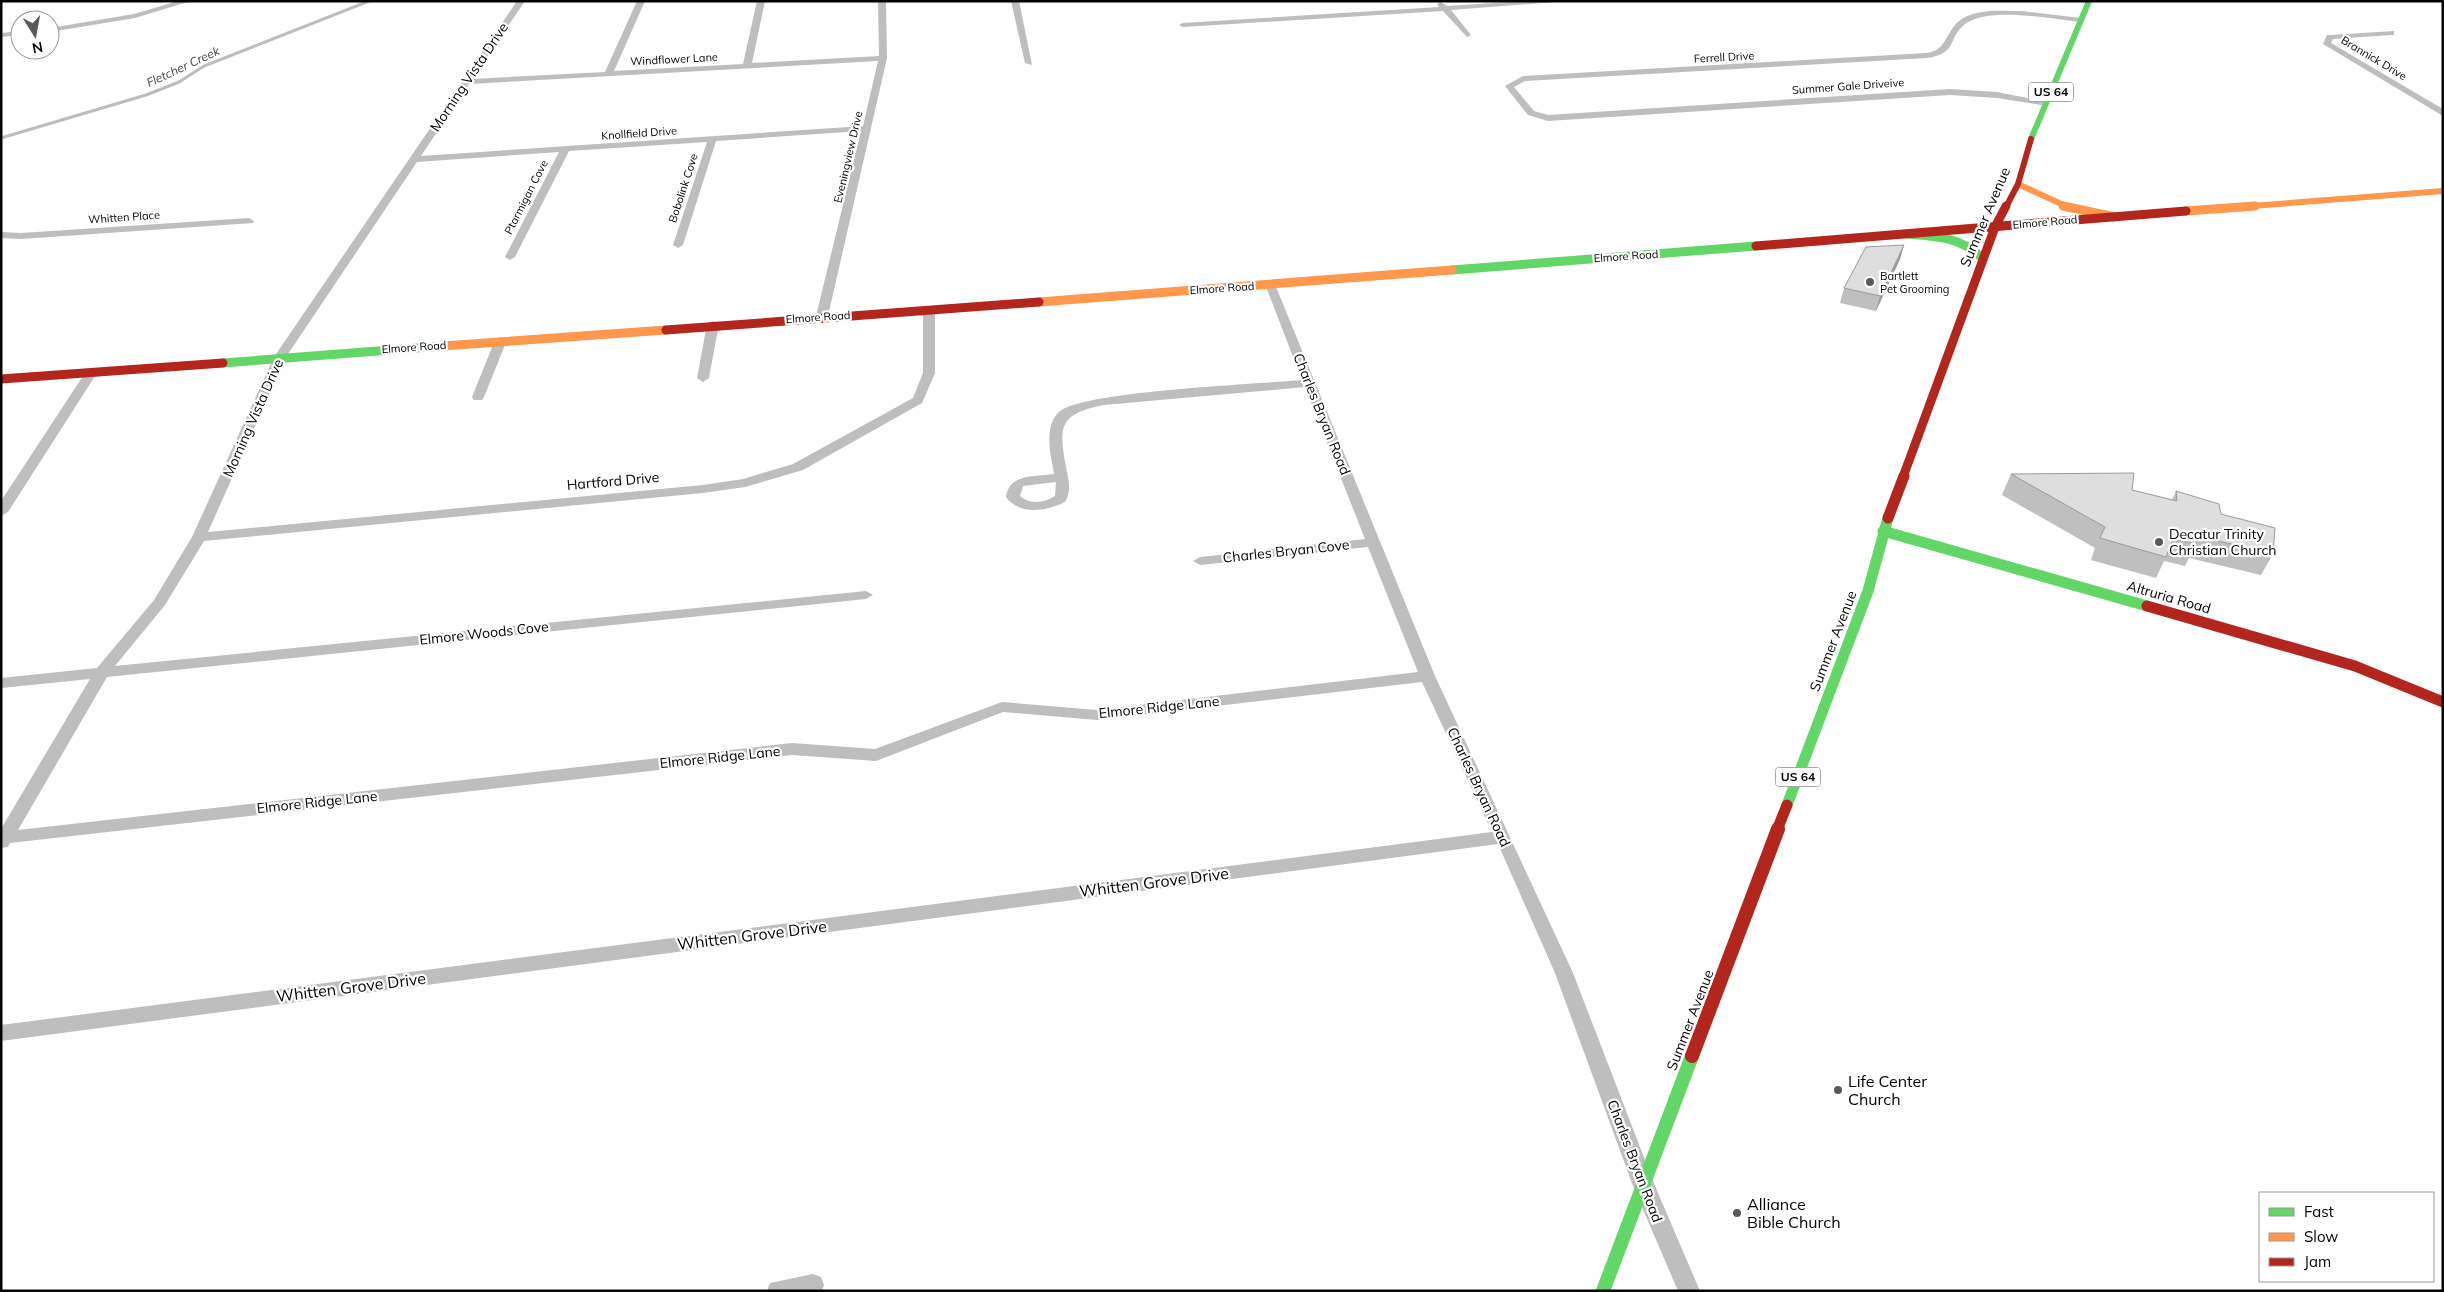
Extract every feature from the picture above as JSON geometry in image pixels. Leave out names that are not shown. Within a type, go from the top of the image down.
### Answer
[{"type":"street","points":[[60,28],[135,16],[187,1]]},
{"type":"street","name":"Morning Vista Drive","points":[[3,840],[102,672],[160,602],[199,537],[280,357],[521,1]]},
{"type":"street","points":[[608,74],[641,1]]},
{"type":"street","points":[[747,66],[761,1]]},
{"type":"street","name":"Eveningview Drive","points":[[822,316],[884,58],[882,1]]},
{"type":"street","points":[[1015,1],[1029,63]]},
{"type":"street","points":[[1438,1],[1467,35]]},
{"type":"street","points":[[1183,25],[1564,1]]},
{"type":"street","name":"Summer Avenue","points":[[1603,1291],[1868,592],[1883,531],[1995,227],[2018,184],[2027,149],[2089,1]]},
{"type":"street","name":"Ferrell Drive","points":[[1652,112],[1548,118],[1531,113],[1509,86],[1524,79],[1915,57],[1944,49],[1959,26],[1972,18],[2024,14],[2081,20]]},
{"type":"street","name":"Brannick Drive","points":[[2391,33],[2330,37],[2327,44],[2364,63],[2420,101],[2443,113]]},
{"type":"street","name":"Windflower Lane","points":[[467,82],[884,58]]},
{"type":"street","name":"Summer Gale Driveive","points":[[1652,112],[1950,92],[1997,96],[2045,104]]},
{"type":"street","name":"Knollfield Drive","points":[[414,159],[866,128]]},
{"type":"street","name":"Bobolink Cove","points":[[678,245],[712,139]]},
{"type":"street","name":"Ptarmigan Cove","points":[[510,257],[565,149]]},
{"type":"street","points":[[2018,184],[2059,206],[2080,212],[2115,217]]},
{"type":"street","name":"Elmore Road","points":[[1,379],[713,324],[1270,284],[2443,191]]},
{"type":"street","name":"Whitten Place","points":[[1,235],[21,236],[249,221]]},
{"type":"street","points":[[1907,234],[1955,240],[1974,249],[1983,259]]},
{"type":"street","name":"Charles Bryan Road","points":[[1270,284],[1427,676],[1503,837],[1564,973],[1644,1186],[1689,1291]]},
{"type":"street","name":"Hartford Drive","points":[[199,537],[703,489],[745,483],[789,470],[918,400],[929,373],[929,309]]},
{"type":"street","points":[[703,378],[713,324]]},
{"type":"street","points":[[478,397],[501,340]]},
{"type":"street","points":[[1,512],[91,373]]},
{"type":"street","points":[[1062,477],[1055,430],[1061,418],[1080,406],[1104,401],[1309,383]]},
{"type":"street","name":"Altruria Road","points":[[1883,531],[2355,666],[2443,702]]},
{"type":"street","name":"Charles Bryan Cove","points":[[1200,561],[1372,542]]},
{"type":"street","name":"Elmore Woods Cove","points":[[1,683],[866,595]]},
{"type":"street","name":"Elmore Ridge Lane","points":[[3,840],[792,749],[876,755],[1002,707],[1097,715],[1427,676]]},
{"type":"street","name":"Whitten Grove Drive","points":[[1,1033],[1503,837]]},
{"type":"street","points":[[778,1291],[813,1285]]},
{"type":"building","name":"Bartlett Pet Grooming","points":[[1904,245],[1880,296],[1844,288],[1866,247]]},
{"type":"building","points":[[2134,473],[2132,490],[2177,501],[2176,491],[2219,504],[2221,514],[2275,528],[2273,554],[2198,536],[2196,544],[2173,539],[2166,557],[2100,538],[2105,527],[2011,474]]},
{"type":"waterway","name":"Fletcher Creek","points":[[1,138],[146,95],[179,82],[204,66],[369,1]]},
{"type":"traffic: fast","points":[[2031,139],[2089,1]]},
{"type":"traffic: fast","points":[[1907,234],[1938,236],[1958,241],[1976,251],[1983,259]]},
{"type":"traffic: fast","points":[[1452,270],[1756,246]]},
{"type":"traffic: fast","points":[[223,363],[443,346]]},
{"type":"traffic: fast","points":[[1787,805],[1868,591],[1888,518]]},
{"type":"traffic: fast","points":[[1883,531],[2147,606]]},
{"type":"traffic: fast","points":[[1603,1291],[1692,1056]]},
{"type":"traffic: slow","points":[[2018,184],[2064,206],[2115,217]]},
{"type":"traffic: slow","points":[[2186,211],[2443,191]]},
{"type":"traffic: slow","points":[[1039,302],[1452,270]]},
{"type":"traffic: slow","points":[[443,346],[666,330]]},
{"type":"traffic: jam","points":[[1888,518],[1995,227],[2018,184],[2031,139]]},
{"type":"traffic: jam","points":[[1756,246],[2186,211]]},
{"type":"traffic: jam","points":[[666,330],[1039,302]]},
{"type":"traffic: jam","points":[[1,379],[223,363]]},
{"type":"traffic: jam","points":[[2147,606],[2355,666],[2443,702]]},
{"type":"traffic: jam","points":[[1692,1056],[1787,805]]},
{"type":"place","name":"Bartlett Pet Grooming","points":[[1870,282]]},
{"type":"place","name":"Decatur Trinity Christian Church","points":[[2159,542]]},
{"type":"place","name":"Life Center Church","points":[[1838,1090]]},
{"type":"place","name":"Alliance Bible Church","points":[[1737,1213]]}]
